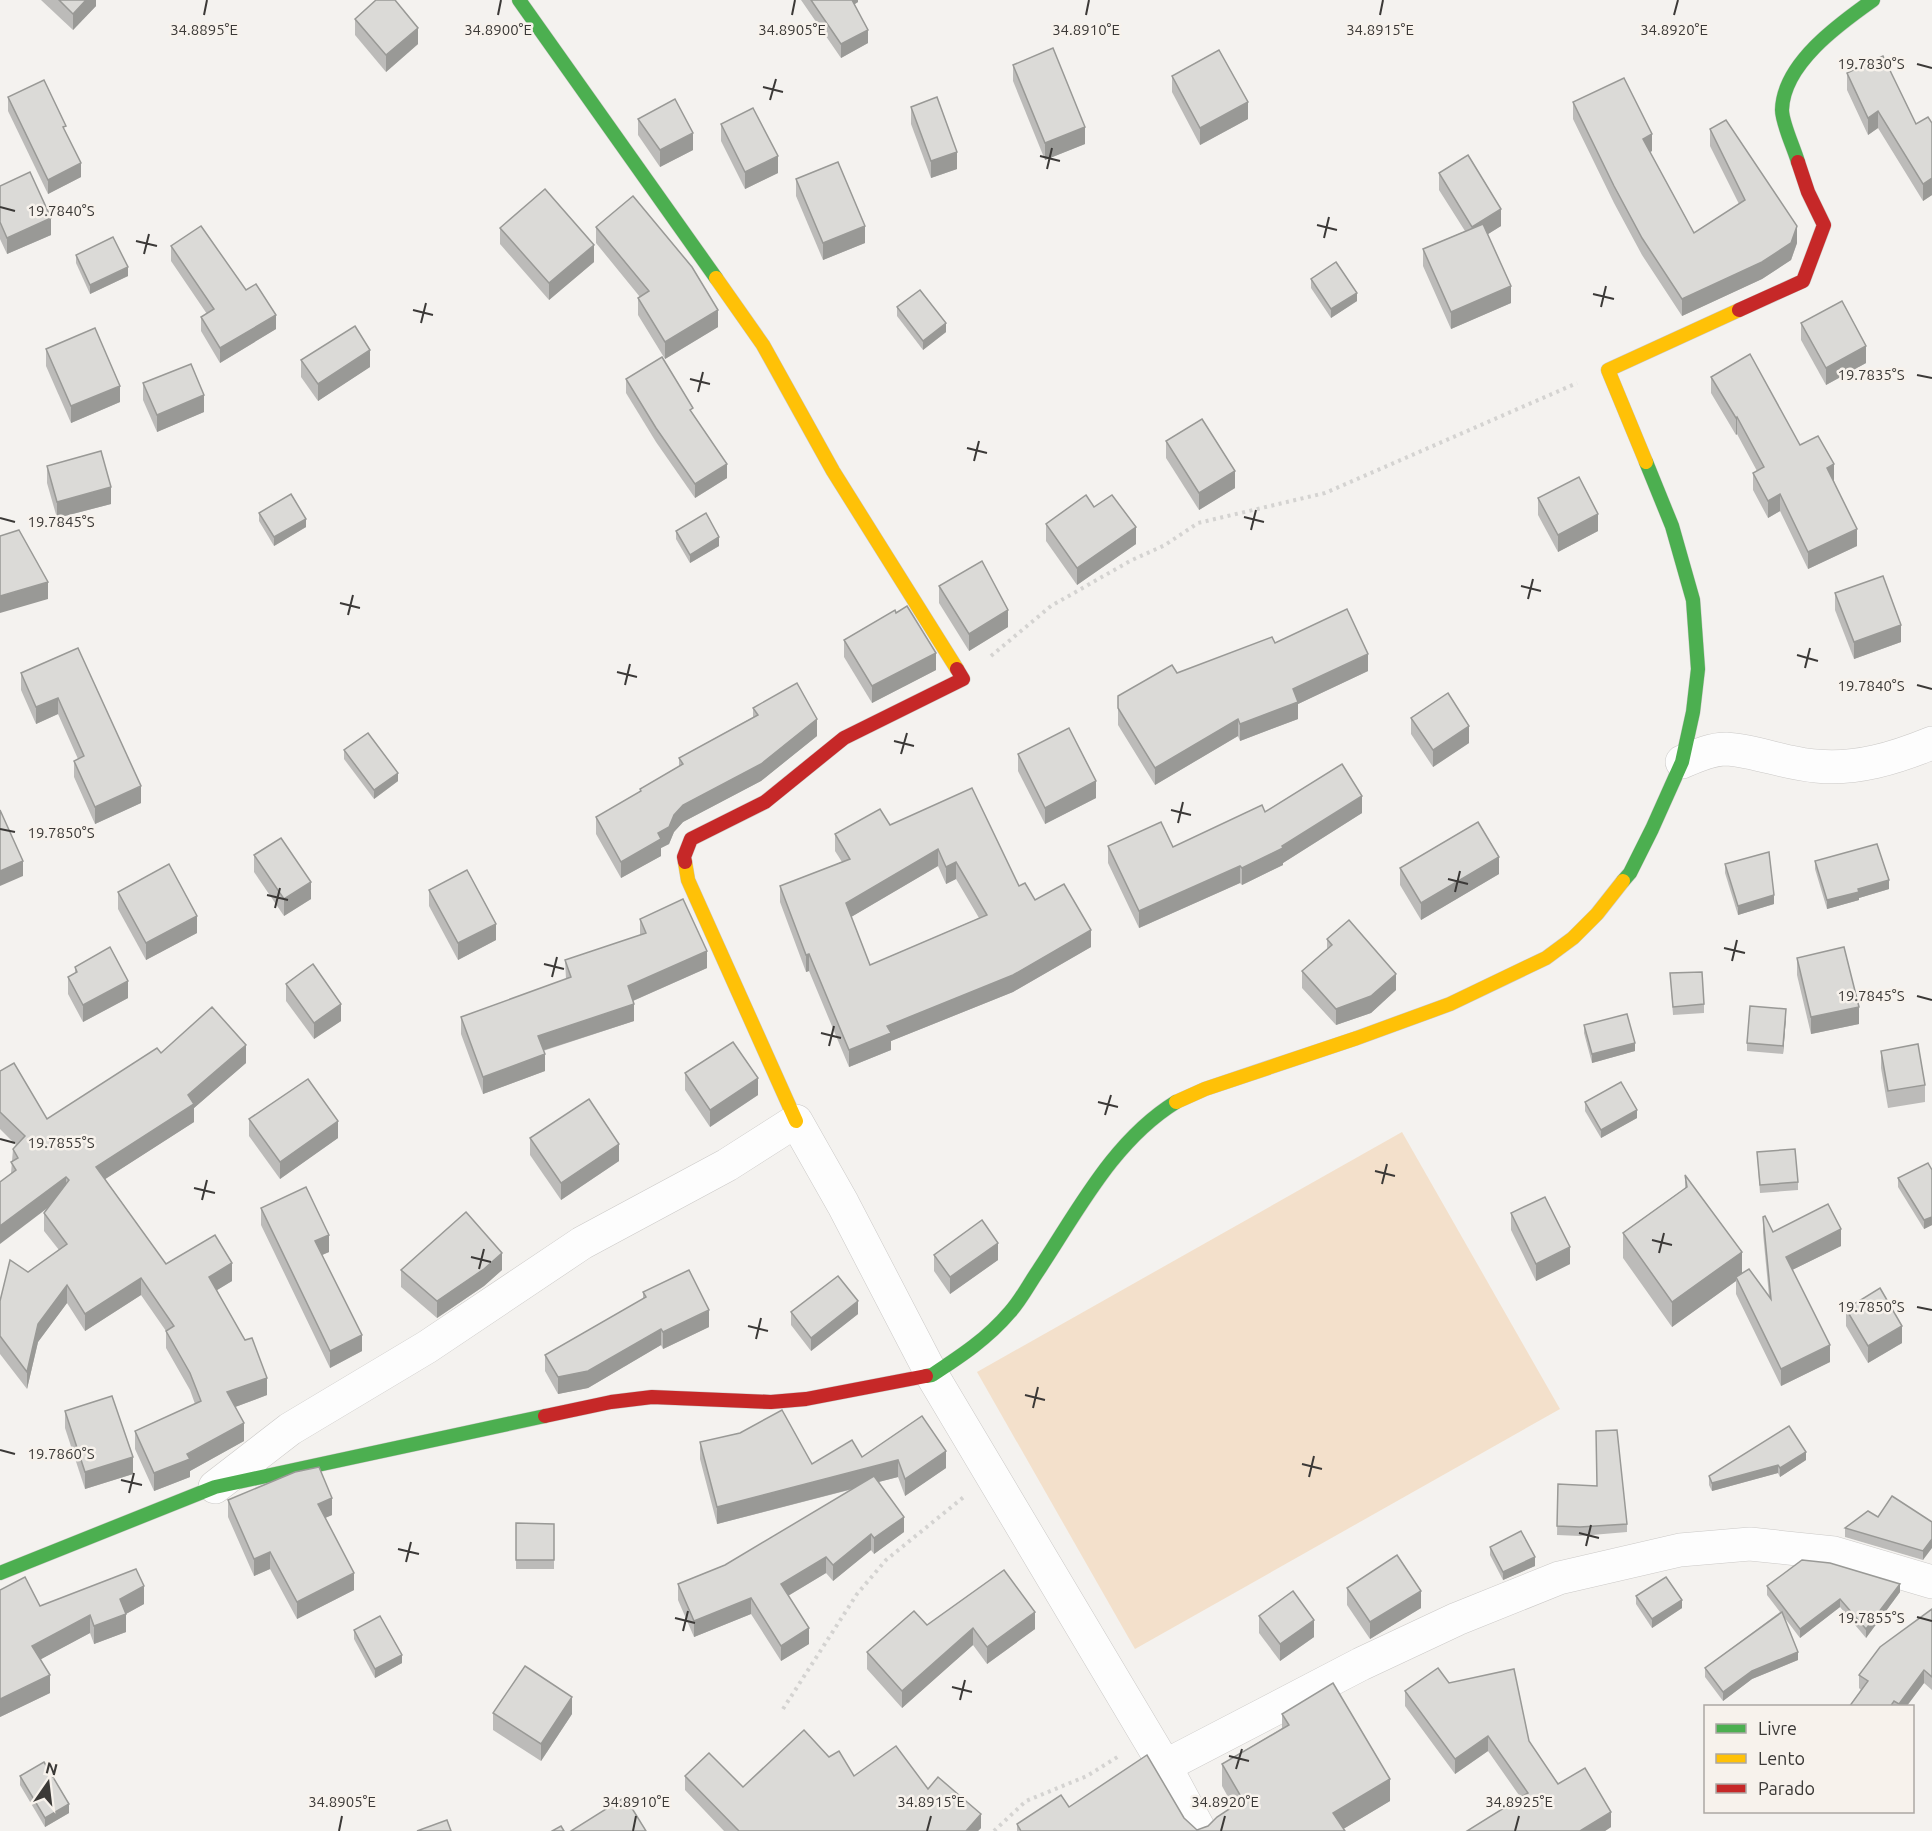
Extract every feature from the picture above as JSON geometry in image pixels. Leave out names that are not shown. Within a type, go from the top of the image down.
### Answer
[{"type":"street","points":[[519,0],[763,345],[794,405],[858,512],[963,679],[844,738],[765,802],[692,839],[684,858],[688,880],[796,1121],[843,1204],[932,1376],[1157,1753],[1200,1831]]},
{"type":"street","points":[[0,1573],[214,1487],[611,1402],[652,1397],[771,1402],[807,1399],[932,1376],[981,1342],[1011,1311],[1115,1157],[1145,1125],[1174,1103],[1205,1089],[1358,1038],[1450,1004],[1546,958],[1573,938],[1597,914],[1630,873],[1653,829],[1682,762],[1693,712],[1698,669],[1693,600],[1672,526],[1608,370],[1803,281],[1824,225],[1808,192],[1782,112],[1785,88],[1799,66],[1836,26],[1873,0]]},
{"type":"street","points":[[1682,762],[1704,753],[1725,749],[1816,766],[1860,766],[1902,755],[1932,742]]},
{"type":"street","points":[[214,1487],[290,1429],[427,1347],[582,1243],[727,1165],[796,1121]]},
{"type":"street","points":[[1157,1753],[1436,1629],[1539,1586],[1570,1576],[1680,1550],[1750,1544],[1834,1553],[1932,1582]]},
{"type":"path","points":[[963,679],[1051,606],[1130,561],[1165,545],[1198,523],[1325,493],[1608,370]]},
{"type":"path","points":[[783,1709],[857,1594],[886,1560],[944,1514],[990,1473]]},
{"type":"path","points":[[994,1831],[1026,1802],[1087,1776],[1157,1753]]},
{"type":"shaded area","points":[[1402,1132],[1560,1409],[1135,1649],[977,1372]]},
{"type":"building","points":[[59,0],[86,0],[73,14]]},
{"type":"building","points":[[376,0],[395,0],[418,28],[386,55],[355,19]]},
{"type":"building","points":[[811,0],[852,0],[868,30],[841,44]]},
{"type":"building","points":[[1053,48],[1085,127],[1045,143],[1013,65]]},
{"type":"building","points":[[1219,50],[1248,102],[1200,128],[1172,76]]},
{"type":"building","points":[[1883,56],[1916,124],[1928,117],[1932,123],[1932,178],[1923,184],[1878,111],[1868,118],[1847,73]]},
{"type":"building","points":[[1624,78],[1652,134],[1643,139],[1694,233],[1745,200],[1710,129],[1726,120],[1797,226],[1791,243],[1762,262],[1682,299],[1642,238],[1573,102]]},
{"type":"building","points":[[44,80],[81,163],[48,180],[8,97]]},
{"type":"building","points":[[937,97],[957,152],[931,161],[911,107]]},
{"type":"building","points":[[675,99],[693,133],[660,150],[638,119]]},
{"type":"building","points":[[753,108],[778,156],[745,172],[721,124]]},
{"type":"building","points":[[1468,155],[1501,209],[1472,227],[1439,173]]},
{"type":"building","points":[[838,162],[865,226],[823,243],[796,179]]},
{"type":"building","points":[[30,172],[51,218],[7,238],[0,222],[0,186]]},
{"type":"building","points":[[545,189],[594,245],[549,283],[500,228]]},
{"type":"building","points":[[633,196],[692,267],[718,310],[665,342],[638,298],[649,291],[596,227]]},
{"type":"building","points":[[1483,224],[1511,286],[1451,312],[1423,249]]},
{"type":"building","points":[[201,226],[246,290],[256,284],[276,315],[220,348],[201,317],[214,309],[171,246]]},
{"type":"building","points":[[113,237],[128,267],[90,285],[76,255]]},
{"type":"building","points":[[1336,262],[1357,293],[1331,309],[1311,279]]},
{"type":"building","points":[[920,290],[946,323],[923,341],[897,307]]},
{"type":"building","points":[[1842,301],[1866,346],[1826,368],[1801,323]]},
{"type":"building","points":[[355,326],[370,350],[318,384],[301,360]]},
{"type":"building","points":[[95,328],[120,386],[71,406],[46,349]]},
{"type":"building","points":[[1750,354],[1800,445],[1818,436],[1834,464],[1827,468],[1857,529],[1808,552],[1780,494],[1768,501],[1753,473],[1764,467],[1737,417],[1711,377]]},
{"type":"building","points":[[662,357],[693,408],[690,410],[727,464],[695,484],[656,428],[626,379]]},
{"type":"building","points":[[191,364],[204,395],[157,415],[143,383]]},
{"type":"building","points":[[1202,419],[1235,471],[1199,493],[1166,441]]},
{"type":"building","points":[[101,451],[111,487],[57,502],[47,466]]},
{"type":"building","points":[[1579,477],[1598,514],[1558,535],[1538,498]]},
{"type":"building","points":[[291,494],[306,519],[274,537],[259,513]]},
{"type":"building","points":[[1086,495],[1094,507],[1112,495],[1136,527],[1077,568],[1046,524]]},
{"type":"building","points":[[706,513],[719,537],[690,555],[676,531]]},
{"type":"building","points":[[19,530],[48,582],[0,596],[0,536]]},
{"type":"building","points":[[982,561],[1008,610],[969,634],[939,586]]},
{"type":"building","points":[[1883,576],[1901,625],[1854,642],[1835,593]]},
{"type":"building","points":[[907,606],[936,653],[872,686],[844,640],[895,610],[896,613]]},
{"type":"building","points":[[1347,609],[1368,654],[1293,689],[1298,702],[1240,724],[1238,719],[1155,768],[1118,708],[1118,696],[1172,665],[1177,673],[1272,637],[1275,643]]},
{"type":"building","points":[[78,648],[141,786],[95,807],[74,761],[84,756],[58,698],[36,707],[21,673]]},
{"type":"building","points":[[797,683],[817,719],[761,764],[683,805],[674,815],[669,827],[658,833],[661,839],[621,862],[596,817],[683,764],[679,758],[758,715],[753,708]]},
{"type":"building","points":[[1448,693],[1469,726],[1433,750],[1411,718]]},
{"type":"building","points":[[1069,728],[1096,781],[1045,808],[1018,754]]},
{"type":"building","points":[[368,733],[398,773],[374,790],[344,750]]},
{"type":"building","points":[[1342,764],[1362,796],[1282,846],[1283,848],[1242,868],[1240,866],[1139,911],[1108,846],[1161,822],[1173,847],[1262,805],[1265,812]]},
{"type":"building","points":[[972,788],[1019,886],[1025,883],[1035,900],[1064,884],[1091,930],[1013,975],[887,1026],[891,1033],[849,1050],[809,954],[806,955],[780,886],[850,859],[835,834],[880,809],[890,825]],"holes":[[[938,849],[946,867],[956,862],[987,915],[870,965],[846,903]]]},
{"type":"building","points":[[0,810],[23,861],[0,871]]},
{"type":"building","points":[[1478,822],[1499,857],[1421,903],[1400,868]]},
{"type":"building","points":[[281,838],[311,882],[284,899],[254,855]]},
{"type":"building","points":[[1877,844],[1889,880],[1858,889],[1859,892],[1827,900],[1815,861]]},
{"type":"building","points":[[1769,852],[1774,895],[1738,906],[1725,864]]},
{"type":"building","points":[[169,864],[197,916],[146,943],[118,892]]},
{"type":"building","points":[[467,870],[496,924],[458,943],[429,890]]},
{"type":"building","points":[[683,899],[707,951],[628,986],[634,1004],[538,1036],[545,1054],[483,1077],[461,1017],[571,977],[565,960],[646,933],[640,919]]},
{"type":"building","points":[[1349,920],[1396,974],[1371,996],[1336,1009],[1302,971],[1332,945],[1327,939]]},
{"type":"building","points":[[110,947],[128,981],[83,1005],[68,977],[77,972],[75,967]]},
{"type":"building","points":[[1844,947],[1859,1007],[1811,1017],[1797,958]]},
{"type":"building","points":[[313,964],[341,1004],[314,1023],[286,984]]},
{"type":"building","points":[[1702,972],[1704,1004],[1673,1007],[1670,973]]},
{"type":"building","points":[[1750,1006],[1786,1009],[1783,1046],[1747,1043]]},
{"type":"building","points":[[212,1007],[246,1045],[188,1095],[194,1104],[96,1167],[166,1264],[215,1235],[232,1263],[209,1277],[245,1340],[252,1338],[267,1378],[227,1392],[244,1423],[187,1454],[190,1459],[154,1473],[135,1431],[201,1401],[190,1373],[166,1331],[174,1326],[141,1278],[85,1314],[67,1285],[38,1324],[27,1372],[0,1336],[0,1301],[10,1260],[28,1272],[67,1244],[44,1213],[69,1180],[66,1177],[0,1226],[0,1182],[16,1170],[11,1162],[18,1158],[13,1149],[25,1136],[0,1112],[0,1071],[14,1063],[47,1119],[157,1048],[161,1053]]},
{"type":"building","points":[[1627,1014],[1635,1043],[1592,1054],[1584,1025]]},
{"type":"building","points":[[733,1042],[758,1078],[710,1110],[685,1073]]},
{"type":"building","points":[[1918,1044],[1925,1085],[1888,1091],[1881,1051]]},
{"type":"building","points":[[308,1079],[338,1121],[280,1162],[249,1119]]},
{"type":"building","points":[[1621,1082],[1637,1110],[1601,1130],[1585,1102]]},
{"type":"building","points":[[589,1099],[619,1144],[561,1183],[530,1138]]},
{"type":"building","points":[[1795,1149],[1798,1182],[1760,1185],[1757,1152]]},
{"type":"building","points":[[1928,1163],[1932,1170],[1932,1217],[1924,1220],[1898,1178]]},
{"type":"building","points":[[1685,1175],[1742,1252],[1672,1302],[1623,1233],[1687,1187]]},
{"type":"building","points":[[306,1187],[329,1235],[315,1241],[362,1335],[330,1351],[261,1208]]},
{"type":"building","points":[[1545,1197],[1570,1247],[1536,1264],[1511,1213]]},
{"type":"building","points":[[1828,1204],[1841,1229],[1786,1257],[1830,1345],[1781,1369],[1736,1277],[1749,1269],[1771,1299],[1763,1217],[1765,1216],[1773,1232]]},
{"type":"building","points":[[466,1212],[502,1253],[484,1269],[437,1301],[401,1270]]},
{"type":"building","points":[[982,1220],[998,1243],[950,1277],[934,1255]]},
{"type":"building","points":[[689,1270],[709,1310],[663,1332],[661,1329],[588,1371],[558,1377],[545,1355],[646,1297],[643,1292]]},
{"type":"building","points":[[838,1276],[858,1301],[811,1338],[791,1312]]},
{"type":"building","points":[[1880,1288],[1902,1326],[1868,1346],[1846,1309]]},
{"type":"building","points":[[112,1396],[133,1457],[85,1472],[65,1411]]},
{"type":"building","points":[[782,1410],[812,1464],[852,1440],[862,1457],[922,1416],[946,1451],[905,1479],[898,1460],[717,1507],[700,1442],[740,1433]]},
{"type":"building","points":[[1789,1426],[1806,1452],[1780,1468],[1778,1465],[1712,1483],[1709,1476]]},
{"type":"building","points":[[1617,1430],[1627,1524],[1557,1526],[1558,1484],[1597,1486],[1596,1431]]},
{"type":"building","points":[[319,1467],[332,1498],[318,1504],[354,1573],[297,1602],[270,1552],[254,1559],[228,1500],[295,1472]]},
{"type":"building","points":[[874,1476],[904,1517],[874,1538],[871,1534],[833,1565],[826,1557],[781,1584],[809,1628],[781,1646],[751,1598],[694,1621],[678,1584],[725,1565]]},
{"type":"building","points":[[1892,1496],[1932,1522],[1932,1539],[1923,1551],[1845,1528],[1868,1511],[1878,1517]]},
{"type":"building","points":[[516,1523],[554,1524],[554,1560],[516,1560]]},
{"type":"building","points":[[1521,1531],[1535,1557],[1503,1572],[1490,1547]]},
{"type":"building","points":[[1397,1555],[1421,1591],[1370,1622],[1347,1588]]},
{"type":"building","points":[[1802,1560],[1830,1563],[1900,1584],[1866,1629],[1840,1599],[1800,1629],[1767,1586]]},
{"type":"building","points":[[136,1569],[144,1586],[120,1599],[126,1614],[94,1626],[90,1615],[32,1646],[50,1675],[0,1699],[0,1590],[25,1577],[40,1606]]},
{"type":"building","points":[[1004,1570],[1035,1612],[987,1647],[973,1628],[902,1691],[867,1652],[914,1611],[927,1625]]},
{"type":"building","points":[[1666,1577],[1682,1600],[1652,1619],[1636,1596]]},
{"type":"building","points":[[1293,1591],[1314,1620],[1280,1644],[1259,1616]]},
{"type":"building","points":[[1932,1609],[1932,1677],[1924,1670],[1899,1704],[1894,1701],[1891,1705],[1850,1705],[1868,1681],[1859,1675],[1880,1647]]},
{"type":"building","points":[[1782,1612],[1798,1652],[1752,1671],[1723,1692],[1705,1668]]},
{"type":"building","points":[[380,1616],[402,1655],[375,1669],[354,1630]]},
{"type":"building","points":[[525,1666],[572,1697],[541,1744],[493,1713]]},
{"type":"building","points":[[1438,1668],[1449,1683],[1514,1669],[1529,1741],[1558,1784],[1585,1768],[1611,1812],[1580,1831],[1467,1831],[1528,1793],[1488,1736],[1455,1759],[1405,1691]]},
{"type":"building","points":[[1333,1683],[1390,1779],[1333,1813],[1345,1831],[1021,1831],[1017,1824],[1061,1795],[1069,1807],[1147,1755],[1184,1818],[1197,1830],[1208,1826],[1217,1817],[1243,1800],[1222,1764],[1289,1725],[1282,1714]]},
{"type":"building","points":[[804,1730],[829,1757],[839,1751],[854,1776],[896,1746],[928,1789],[938,1777],[981,1814],[966,1831],[739,1831],[685,1776],[709,1753],[743,1787]]},
{"type":"building","points":[[44,1762],[69,1804],[45,1818],[20,1776]]},
{"type":"building","points":[[625,1797],[646,1831],[571,1831]]},
{"type":"building","points":[[447,1820],[451,1831],[417,1831]]},
{"type":"building","points":[[561,1826],[564,1831],[552,1831]]},
{"type":"traffic: fast","points":[[519,0],[716,278]]},
{"type":"traffic: fast","points":[[1798,162],[1782,110],[1785,93],[1792,77],[1815,47],[1873,0]]},
{"type":"traffic: fast","points":[[1623,881],[1630,873],[1652,829],[1682,762],[1693,712],[1698,669],[1693,600],[1672,526],[1646,462]]},
{"type":"traffic: fast","points":[[926,1376],[932,1375],[963,1354],[1001,1322],[1018,1302],[1083,1201],[1115,1157],[1133,1136],[1176,1102]]},
{"type":"traffic: fast","points":[[0,1573],[215,1487],[545,1416]]},
{"type":"traffic: slow","points":[[716,278],[763,345],[833,471],[957,669]]},
{"type":"traffic: slow","points":[[1646,462],[1608,370],[1739,310]]},
{"type":"traffic: slow","points":[[685,862],[688,880],[796,1121]]},
{"type":"traffic: slow","points":[[1176,1102],[1205,1089],[1450,1004],[1546,958],[1573,938],[1597,914],[1623,881]]},
{"type":"traffic: jam","points":[[1739,310],[1803,281],[1824,225],[1808,192],[1798,162]]},
{"type":"traffic: jam","points":[[685,862],[684,857],[691,839],[765,802],[844,738],[963,679],[957,669]]},
{"type":"traffic: jam","points":[[545,1416],[611,1402],[652,1397],[771,1402],[806,1399],[926,1376]]}]
